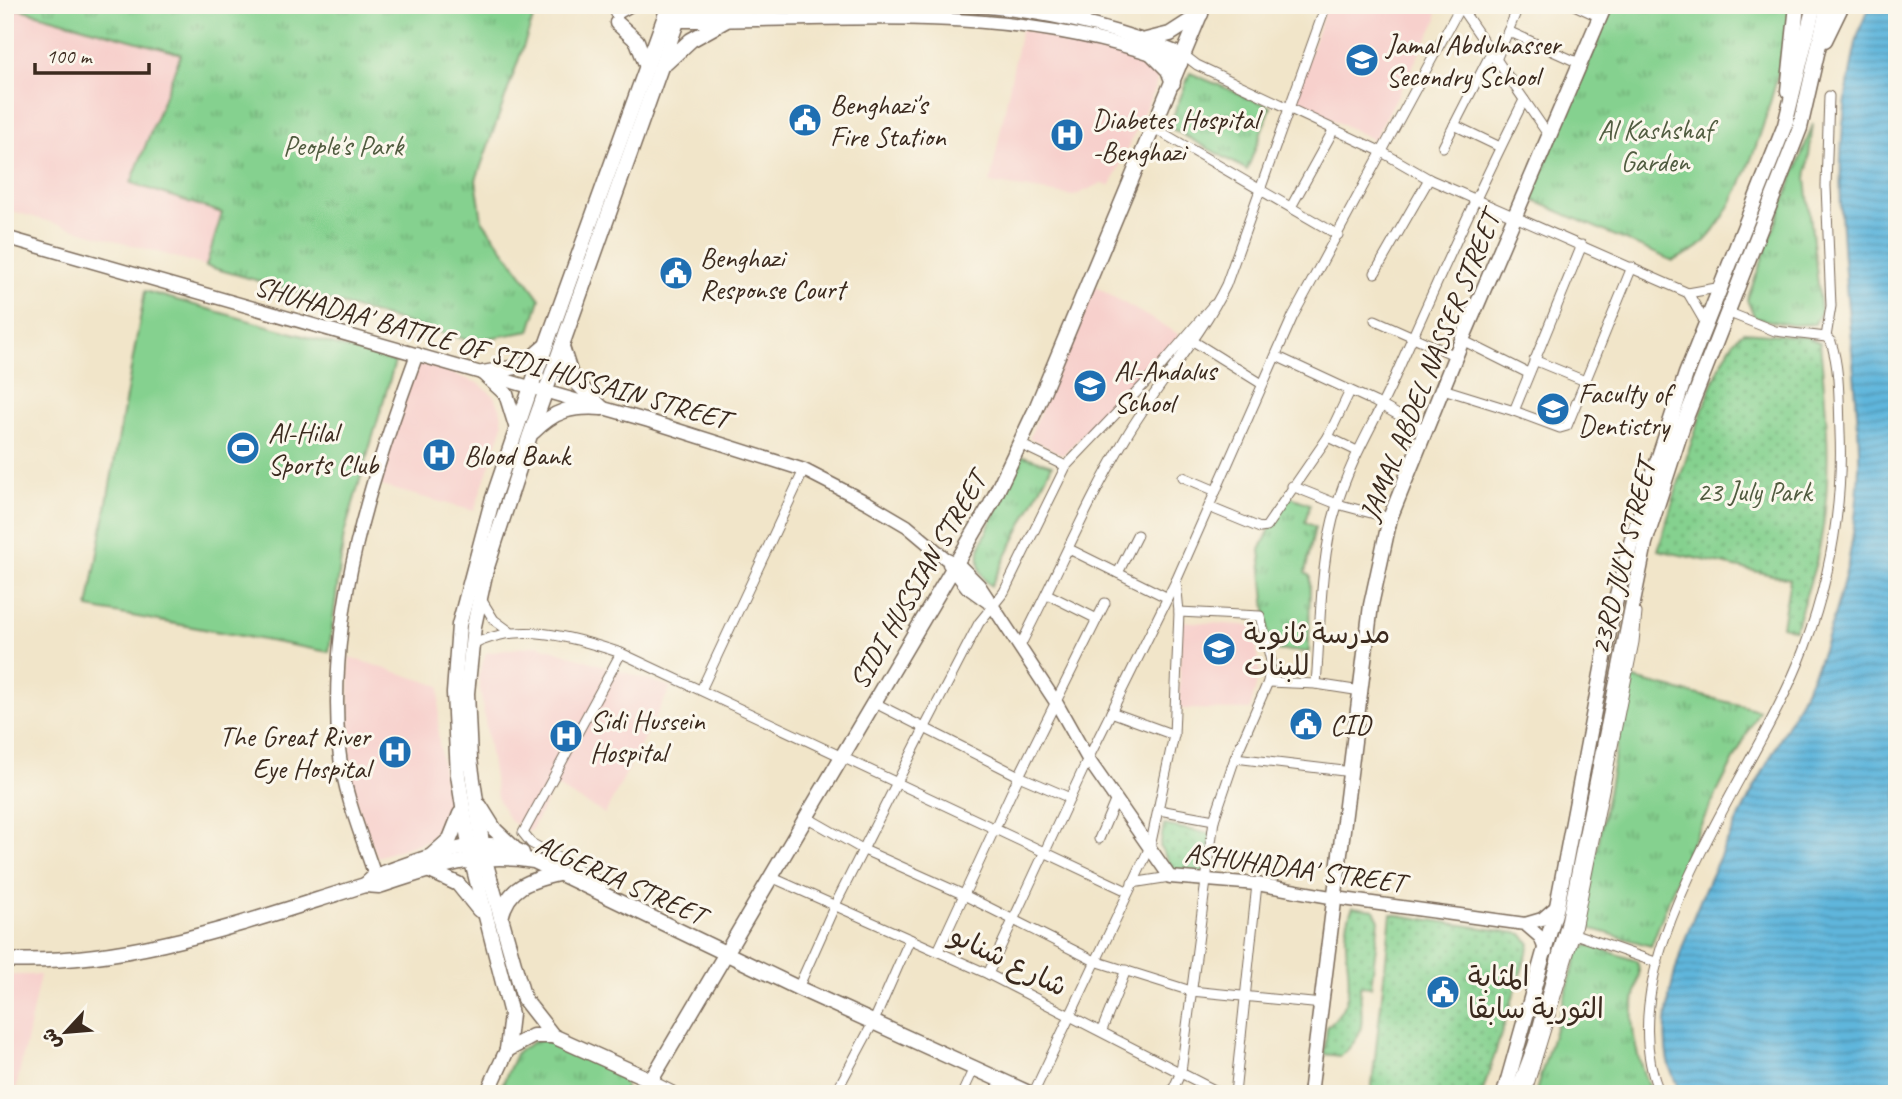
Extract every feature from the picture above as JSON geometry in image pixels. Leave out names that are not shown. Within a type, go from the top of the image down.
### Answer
[{"type":"main road","points":[[1788,113],[1788,83],[1797,5]]},
{"type":"main road","name":"23RD JULY STREET","points":[[1517,1094],[1558,964],[1587,854],[1635,585],[1638,541],[1675,402],[1788,113],[1814,5]]},
{"type":"main road","name":"23RD JULY STREET","points":[[1504,1094],[1557,906],[1613,611],[1800,128],[1828,5]]},
{"type":"main road","points":[[1819,50],[1842,5]]},
{"type":"main road","points":[[663,66],[724,12],[964,6],[1084,23],[1182,60]]},
{"type":"main road","points":[[1148,46],[1203,10]]},
{"type":"main road","name":"SIDI HUSSIAN STREET","points":[[643,1094],[654,1087],[726,953],[875,703],[1020,444],[1203,10]]},
{"type":"main road","name":"JAMAL ABDEL NASSER STREET","points":[[1310,1094],[1377,573],[1390,518],[1462,340],[1603,11]]},
{"type":"main road","points":[[674,12],[976,17],[1048,26],[1148,46],[1168,70],[1173,83]]},
{"type":"main road","points":[[429,865],[456,830],[468,800],[467,729],[471,646],[479,596],[523,433],[531,387],[555,344],[663,66],[674,12]]},
{"type":"main road","points":[[487,1094],[507,1050],[511,1014],[488,929],[455,730],[459,625],[492,501],[523,433],[547,391],[555,344],[647,67],[674,12]]},
{"type":"main road","points":[[621,13],[637,41],[647,67]]},
{"type":"main road","name":"SHUHADAA' BATTLE OF SIDI HUSSAIN STREET","points":[[5,237],[547,391],[804,470],[907,526],[994,605]]},
{"type":"main road","points":[[483,373],[522,366],[555,344]]},
{"type":"main road","points":[[555,344],[572,378],[601,408]]},
{"type":"main road","points":[[373,882],[340,751],[339,661],[353,551],[376,465],[417,354]]},
{"type":"main road","points":[[483,373],[506,394],[523,433]]},
{"type":"main road","points":[[523,433],[566,408],[601,408]]},
{"type":"main road","name":"ASHUHADAA' STREET","points":[[994,605],[1057,704],[1088,759],[1170,877],[1205,877],[1258,884],[1336,898],[1525,924]]},
{"type":"main road","points":[[468,800],[495,830],[534,861]]},
{"type":"main road","points":[[5,960],[85,958],[173,943],[476,852],[517,850]]},
{"type":"main road","points":[[476,852],[501,920],[524,999],[553,1036],[654,1087]]},
{"type":"main road","name":"ALGERIA STREET","points":[[476,852],[534,861],[567,873],[601,895],[1032,1094]]},
{"type":"main road","points":[[429,865],[463,888],[475,903],[488,929]]},
{"type":"main road","points":[[501,920],[504,905],[512,891],[526,882],[567,873]]},
{"type":"main road","points":[[1525,924],[1542,919],[1557,906]]},
{"type":"main road","points":[[1525,924],[1539,937],[1546,952]]},
{"type":"main road","points":[[507,1050],[533,1036],[553,1036]]},
{"type":"street","points":[[1084,23],[1088,5]]},
{"type":"street","points":[[1020,646],[1125,438],[1219,299],[1246,233],[1258,189],[1326,5]]},
{"type":"street","points":[[1443,147],[1508,31],[1519,5]]},
{"type":"street","points":[[1574,5],[1603,11]]},
{"type":"street","points":[[988,974],[1088,759],[1176,581],[1293,316],[1459,6],[1549,136]]},
{"type":"street","points":[[1508,31],[1579,63]]},
{"type":"street","points":[[1182,60],[1382,152],[1429,179],[1688,293],[1706,324]]},
{"type":"street","points":[[1660,1094],[1650,1062],[1646,1021],[1648,998],[1658,963],[1687,883],[1793,678],[1826,576],[1838,516],[1841,450],[1833,347],[1826,337],[1831,306],[1826,186],[1829,96]]},
{"type":"street","points":[[1316,684],[1324,568],[1337,504],[1357,451],[1382,405],[1411,336],[1524,100]]},
{"type":"street","points":[[1454,125],[1500,147]]},
{"type":"street","points":[[1154,128],[1338,235]]},
{"type":"street","points":[[1291,207],[1334,129]]},
{"type":"street","points":[[1375,273],[1429,179]]},
{"type":"street","points":[[1514,411],[1582,246]]},
{"type":"street","points":[[1443,389],[1564,428],[1632,267]]},
{"type":"street","points":[[1688,293],[1721,286]]},
{"type":"street","points":[[798,988],[835,905],[897,781],[979,623],[1004,592],[1066,466],[1219,299]]},
{"type":"street","points":[[1727,312],[1775,331],[1826,337]]},
{"type":"street","points":[[1375,320],[1456,356]]},
{"type":"street","points":[[1462,340],[1528,373]]},
{"type":"street","points":[[1193,341],[1262,384]]},
{"type":"street","points":[[1276,356],[1382,405],[1425,430]]},
{"type":"street","points":[[1534,360],[1585,381]]},
{"type":"street","points":[[1209,507],[1264,529],[1328,437],[1350,390]]},
{"type":"street","points":[[1328,437],[1357,451]]},
{"type":"street","points":[[1020,444],[1066,466]]},
{"type":"street","points":[[702,688],[804,470]]},
{"type":"street","points":[[1183,477],[1216,491]]},
{"type":"street","points":[[1292,486],[1337,504],[1390,518]]},
{"type":"street","points":[[1118,573],[1137,535]]},
{"type":"street","points":[[1069,549],[1166,597]]},
{"type":"street","points":[[1032,1094],[1150,847],[1174,735],[1179,612],[1176,581]]},
{"type":"street","points":[[1047,594],[1097,620]]},
{"type":"street","points":[[479,596],[494,620],[509,631]]},
{"type":"street","points":[[938,951],[962,894],[1105,603]]},
{"type":"street","points":[[1171,1094],[1181,1072],[1214,820],[1235,758],[1268,682],[1270,661],[1260,616],[1179,612]]},
{"type":"street","points":[[471,646],[509,631],[564,637],[621,653],[702,688],[1046,852],[1129,887],[1170,877]]},
{"type":"street","points":[[567,873],[523,833],[621,653]]},
{"type":"street","points":[[1268,682],[1316,684],[1361,691]]},
{"type":"street","points":[[875,703],[1019,776],[1070,798]]},
{"type":"street","points":[[1111,712],[1174,735]]},
{"type":"street","points":[[1235,758],[1352,772]]},
{"type":"street","points":[[1099,839],[1116,799]]},
{"type":"street","points":[[1159,810],[1214,820]]},
{"type":"street","points":[[806,817],[864,850],[962,894],[1095,961],[1191,991],[1322,1004]]},
{"type":"street","points":[[1526,1094],[1575,934],[1587,854]]},
{"type":"street","name":"شارع شنابو","points":[[771,877],[988,974],[1102,1030],[1222,1094]]},
{"type":"street","points":[[1235,1094],[1258,884]]},
{"type":"street","points":[[1575,934],[1658,963]]},
{"type":"street","points":[[835,1094],[874,1021],[910,939]]},
{"type":"street","points":[[1102,1030],[1126,970]]},
{"type":"street","points":[[962,1094],[975,1066]]},
{"type":"street","points":[[654,1087],[679,1094]]},
{"type":"shaded area","name":"Jamal Abdulnasser Secondry School","points":[[1327,5],[1436,5],[1437,20],[1374,140],[1293,100]]},
{"type":"shaded area","points":[[5,6],[181,54],[131,182],[222,213],[206,266],[5,209]]},
{"type":"shaded area","name":"Diabetes Hospital -Benghazi","points":[[1021,29],[1100,40],[1154,62],[1159,72],[1155,88],[1111,185],[1100,184],[1074,196],[990,183]]},
{"type":"shaded area","name":"Al-Andalus School","points":[[1094,286],[1180,335],[1063,455],[1029,438]]},
{"type":"shaded area","name":"Blood Bank","points":[[416,360],[478,383],[493,395],[500,407],[503,425],[474,511],[374,484]]},
{"type":"shaded area","name":"مدرسة ثانوية للبنات","points":[[1181,621],[1255,626],[1259,673],[1250,710],[1179,709]]},
{"type":"shaded area","name":"Sidi Hussein Hospital","points":[[538,645],[671,687],[605,814],[555,786],[530,832],[510,821],[497,797],[478,677],[486,653]]},
{"type":"shaded area","name":"The Great River Eye Hospital","points":[[349,657],[440,686],[438,736],[448,806],[442,823],[429,840],[377,857],[353,793],[350,767]]},
{"type":"shaded area","points":[[5,975],[40,975],[15,1094],[5,1094]]},
{"type":"green space","name":"People's Park","points":[[5,5],[538,5],[476,180],[482,220],[540,299],[530,331],[471,341],[206,266],[222,213],[131,183],[181,54]]},
{"type":"green space","name":"Al Kashshaf Garden","points":[[1613,5],[1795,5],[1772,98],[1734,198],[1701,245],[1673,261],[1530,199]]},
{"type":"green space","points":[[1190,73],[1271,107],[1247,170],[1169,127]]},
{"type":"green space","points":[[1813,124],[1806,179],[1821,311],[1815,324],[1792,325],[1755,318],[1747,300]]},
{"type":"green space","name":"Al-Hilal Sports Club","points":[[145,291],[395,362],[344,534],[329,652],[88,608]]},
{"type":"green space","name":"23 July Park","points":[[1744,332],[1807,337],[1820,343],[1828,450],[1826,504],[1817,558],[1795,630],[1782,626],[1790,579],[1658,550],[1708,396],[1720,366],[1733,343]]},
{"type":"green space","points":[[1020,455],[1052,465],[991,586],[980,569],[979,549]]},
{"type":"green space","points":[[1286,495],[1310,504],[1305,522],[1315,527],[1305,573],[1310,576],[1309,652],[1270,650],[1260,550]]},
{"type":"green space","points":[[1630,678],[1759,710],[1687,852],[1651,946],[1589,928],[1584,918]]},
{"type":"green space","points":[[1164,825],[1212,834],[1202,879],[1175,874],[1160,846]]},
{"type":"green space","points":[[1353,907],[1374,910],[1379,920],[1371,987],[1360,986],[1362,1017],[1356,1039],[1341,1056],[1324,1054],[1327,1027],[1340,1013],[1347,999],[1349,984],[1346,939],[1347,924]]},
{"type":"green space","points":[[1391,914],[1522,934],[1530,944],[1482,1094],[1371,1094]]},
{"type":"green space","points":[[1589,945],[1637,961],[1639,978],[1633,1009],[1633,1030],[1640,1063],[1651,1094],[1535,1094],[1579,950]]},
{"type":"green space","points":[[540,1038],[625,1077],[625,1094],[498,1094],[517,1052]]},
{"type":"water","points":[[1872,5],[1897,5],[1897,1094],[1681,1094],[1668,1062],[1666,1019],[1675,970],[1716,864],[1819,661],[1838,604],[1850,551],[1858,491],[1859,450],[1844,260],[1841,164],[1844,117],[1854,52],[1860,28]]},
{"type":"place","name":"Jamal Abdulnasser Secondry School","points":[[1362,60]]},
{"type":"place","name":"Benghazi's Fire Station","points":[[805,120]]},
{"type":"place","name":"Diabetes Hospital -Benghazi","points":[[1067,135]]},
{"type":"place","name":"Benghazi Response Court","points":[[676,273]]},
{"type":"place","name":"Al-Andalus School","points":[[1090,386]]},
{"type":"place","name":"Faculty of Dentistry","points":[[1553,409]]},
{"type":"place","name":"Al-Hilal Sports Club","points":[[243,448]]},
{"type":"place","name":"Blood Bank","points":[[439,455]]},
{"type":"place","name":"مدرسة ثانوية للبنات","points":[[1219,649]]},
{"type":"place","name":"CID","points":[[1306,724]]},
{"type":"place","name":"Sidi Hussein Hospital","points":[[566,736]]},
{"type":"place","name":"The Great River Eye Hospital","points":[[395,752]]},
{"type":"place","name":"المثابة الثورية سابقا","points":[[1443,992]]}]
